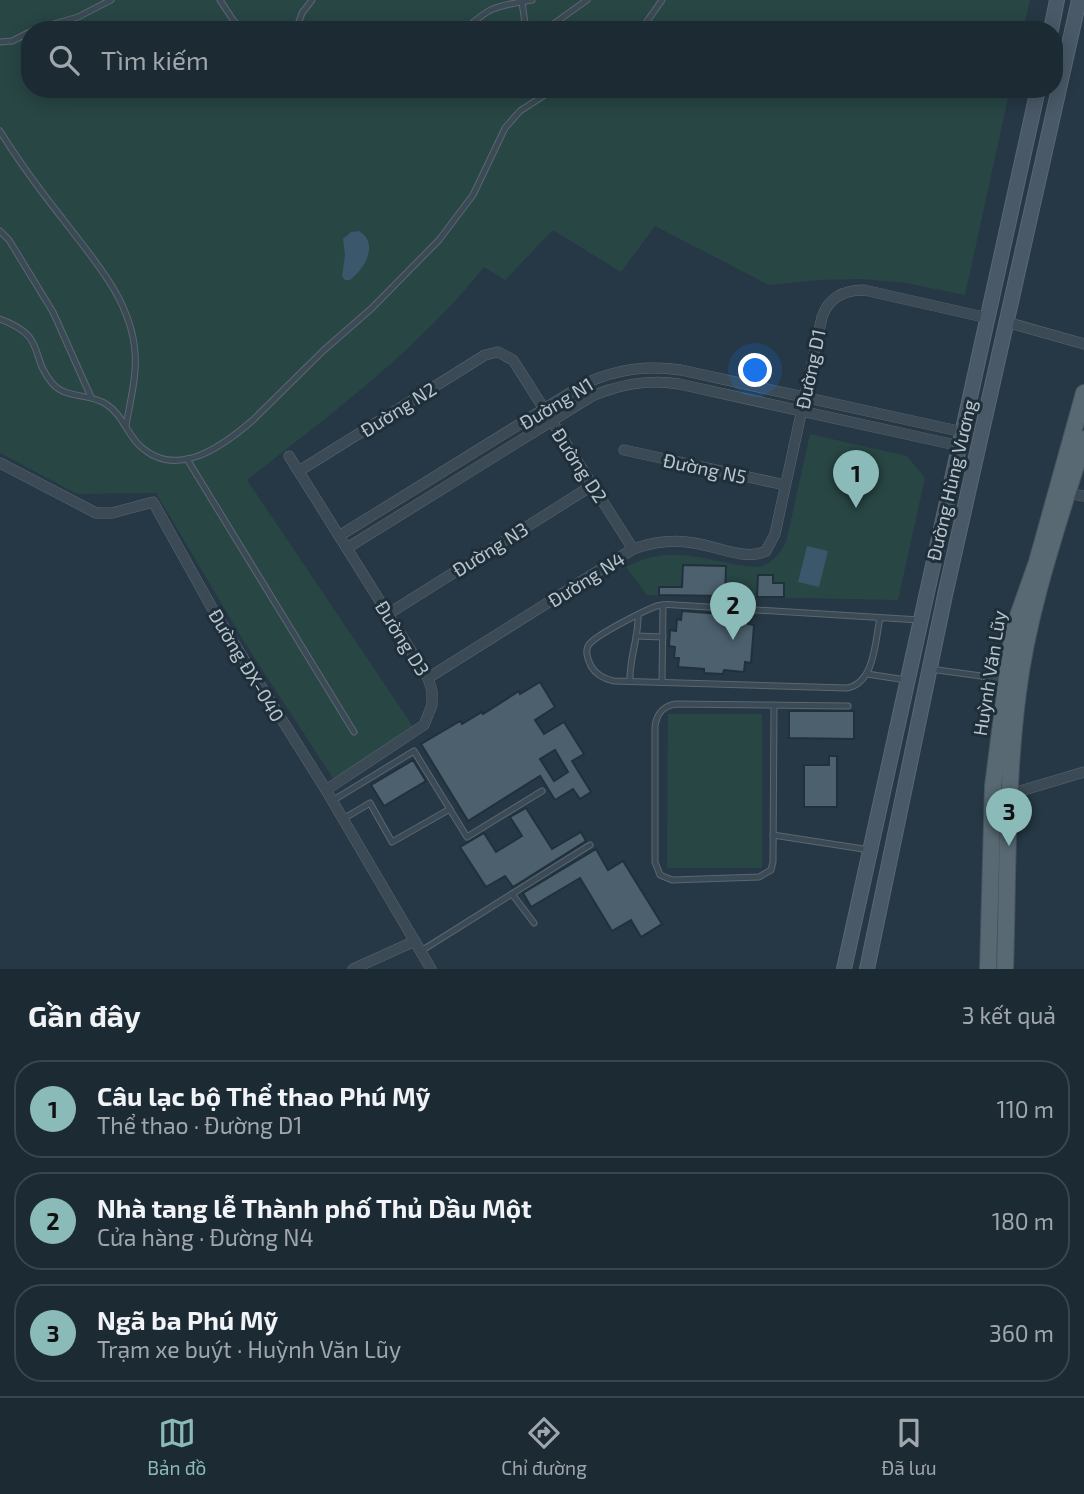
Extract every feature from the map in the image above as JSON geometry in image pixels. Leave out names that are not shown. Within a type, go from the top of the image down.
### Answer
[{"type":"main road","points":[[1053,21],[1057,0]]},
{"type":"main road","name":"Đường Hùng Vương","points":[[1063,71],[1079,0]]},
{"type":"main road","name":"Đường Hùng Vương","points":[[844,969],[1036,98]]},
{"type":"main road","name":"Đường Hùng Vương","points":[[867,969],[1057,98]]},
{"type":"main road","points":[[988,318],[1006,322]]},
{"type":"main road","name":"Huỳnh Văn Lũy","points":[[988,969],[1007,680],[1013,630],[1037,562],[1084,393]]},
{"type":"main road","name":"Huỳnh Văn Lũy","points":[[1005,969],[1000,796],[1034,606],[1076,494],[1084,439]]},
{"type":"main road","points":[[907,680],[929,676]]},
{"type":"street","name":"Đường D1","points":[[762,554],[773,540],[824,311],[832,299],[844,292],[864,290],[988,318]]},
{"type":"street","points":[[1006,322],[1084,344]]},
{"type":"street","name":"Đường D2","points":[[498,352],[513,360],[634,549]]},
{"type":"street","name":"Đường N2","points":[[299,471],[485,355],[498,352]]},
{"type":"street","name":"Đường N1","points":[[340,536],[600,377],[642,368],[681,370],[804,397],[962,439]]},
{"type":"street","name":"Đường N1","points":[[347,548],[592,396],[617,386],[642,382],[679,384],[802,411],[962,439]]},
{"type":"street","name":"Đường N5","points":[[624,450],[785,485]]},
{"type":"street","name":"Đường D3","points":[[289,456],[428,678],[433,698],[431,711],[424,725],[326,790]]},
{"type":"street","name":"Đường ĐX-040","points":[[0,463],[96,513],[112,513],[153,502],[219,619],[326,790],[431,969]]},
{"type":"street","name":"Đường N3","points":[[388,614],[593,485]]},
{"type":"street","name":"Đường N4","points":[[428,678],[634,549],[658,542],[682,541],[750,555],[762,554]]},
{"type":"street","points":[[1000,796],[1084,772]]},
{"type":"street","points":[[353,969],[418,946]]},
{"type":"lane","points":[[65,21],[111,0]]},
{"type":"lane","points":[[220,0],[234,21]]},
{"type":"lane","points":[[299,21],[312,0]]},
{"type":"lane","points":[[474,21],[496,6],[532,0]]},
{"type":"lane","points":[[558,21],[587,0]]},
{"type":"lane","points":[[647,21],[662,0]]},
{"type":"lane","points":[[522,2],[525,21]]},
{"type":"lane","points":[[0,42],[21,36]]},
{"type":"lane","points":[[0,319],[30,336],[45,372],[57,388],[69,394],[91,397],[113,409],[147,452],[170,460],[187,459],[216,449],[239,431],[410,270],[461,212],[483,176],[505,128],[536,98]]},
{"type":"lane","points":[[0,131],[104,274],[127,313],[134,337],[136,364],[126,425]]},
{"type":"lane","points":[[0,230],[9,240],[52,312],[91,397]]},
{"type":"lane","points":[[187,459],[354,732]]},
{"type":"lane","points":[[880,618],[867,674],[860,684],[847,688],[608,679],[597,674],[590,664],[587,651],[592,641],[638,615],[663,605],[880,618],[920,621]]},
{"type":"lane","points":[[662,682],[663,605]]},
{"type":"lane","points":[[630,681],[638,615]]},
{"type":"lane","points":[[636,636],[663,636]]},
{"type":"lane","points":[[867,674],[907,680]]},
{"type":"lane","points":[[929,676],[1007,680]]},
{"type":"lane","points":[[774,705],[772,866],[768,874],[759,877],[663,878],[655,866],[655,726],[660,711],[676,704],[774,705],[848,706]]},
{"type":"lane","points":[[332,801],[414,751],[467,837],[542,791]]},
{"type":"lane","points":[[343,819],[370,803],[392,842],[450,809]]},
{"type":"lane","points":[[773,835],[870,850]]},
{"type":"lane","points":[[418,946],[513,894],[590,845]]},
{"type":"lane","points":[[513,894],[534,923]]},
{"type":"green space","points":[[0,0],[1030,0],[1025,21],[21,21],[21,98],[1008,98],[965,295],[906,283],[863,279],[769,285],[655,226],[621,272],[553,230],[505,280],[484,267],[402,354],[247,480],[414,728],[334,780],[243,640],[156,493],[77,494],[0,453]]},
{"type":"green space","points":[[810,434],[907,456],[925,478],[898,600],[647,595],[626,567],[644,559],[692,556],[758,567],[776,557],[787,538]]},
{"type":"green space","points":[[668,714],[762,714],[762,868],[667,868]]},
{"type":"water","points":[[359,231],[368,242],[368,256],[355,276],[345,280],[342,276],[345,255],[343,239],[351,232]]},
{"type":"water","points":[[807,546],[828,551],[819,587],[798,582]]},
{"type":"building","points":[[683,565],[726,566],[725,596],[659,595],[659,587],[682,587]]},
{"type":"building","points":[[758,575],[773,575],[773,583],[784,583],[784,597],[757,597]]},
{"type":"building","points":[[682,611],[748,616],[748,624],[754,625],[751,663],[745,662],[744,672],[724,670],[723,674],[704,673],[704,669],[678,667],[679,658],[674,658],[675,647],[669,646],[670,630],[676,631],[677,619],[681,620]]},
{"type":"building","points":[[540,682],[555,707],[535,720],[544,734],[564,722],[584,754],[572,761],[591,792],[580,799],[573,789],[555,800],[540,776],[468,821],[421,744],[460,721],[462,724],[482,712],[483,714],[519,691],[520,694]],"holes":[[[555,750],[568,772],[554,781],[540,759]]]},
{"type":"building","points":[[789,711],[854,711],[854,739],[789,738]]},
{"type":"building","points":[[829,756],[837,756],[837,807],[804,807],[804,765],[829,765]]},
{"type":"building","points":[[413,760],[426,781],[384,806],[371,785]]},
{"type":"building","points":[[526,808],[552,849],[581,832],[586,841],[513,887],[505,876],[486,887],[460,847],[484,833],[496,852],[522,836],[510,817]]},
{"type":"building","points":[[596,849],[608,870],[623,861],[662,924],[641,937],[631,920],[612,931],[580,878],[531,907],[523,893]]},
{"type":"place","name":"Câu lạc bộ Thể thao Phú Mỹ","points":[[856,508]]},
{"type":"place","name":"Nhà tang lễ Thành phố Thủ Dầu Một","points":[[733,640]]},
{"type":"place","name":"Ngã ba Phú Mỹ","points":[[1009,846]]}]
